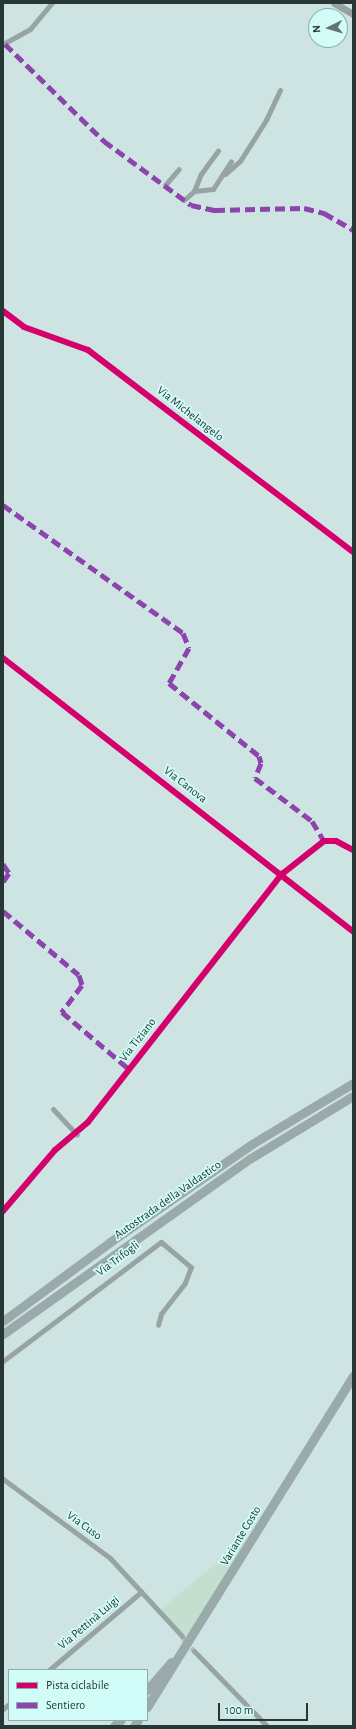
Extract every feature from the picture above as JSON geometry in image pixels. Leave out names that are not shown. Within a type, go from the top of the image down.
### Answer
[{"type":"highway","name":"Autostrada della Valdastico","points":[[3,1321],[246,1149],[353,1083]]},
{"type":"highway","name":"Autostrada della Valdastico","points":[[3,1334],[245,1162],[353,1096]]},
{"type":"highway","name":"Variante Costo","points":[[148,1705],[195,1634],[353,1376]]},
{"type":"highway","points":[[148,1689],[195,1634]]},
{"type":"street","points":[[3,44],[30,29],[52,3]]},
{"type":"street","points":[[334,3],[353,14]]},
{"type":"street","points":[[194,191],[213,189],[225,174],[240,161],[272,111],[280,90]]},
{"type":"street","points":[[264,116],[272,111]]},
{"type":"street","points":[[184,200],[194,191],[201,174],[218,151]]},
{"type":"street","points":[[225,174],[231,161]]},
{"type":"street","points":[[165,185],[179,170]]},
{"type":"street","name":"Via Michelangelo","points":[[3,311],[24,326],[88,350],[353,552]]},
{"type":"street","name":"Via Canova","points":[[3,658],[282,874],[353,931]]},
{"type":"street","name":"Via Tiziano","points":[[3,1211],[55,1150],[77,1134],[282,874],[324,841],[336,841],[353,850]]},
{"type":"street","points":[[53,1109],[77,1134]]},
{"type":"street","name":"Via Trifogli","points":[[3,1361],[150,1248],[163,1242],[191,1267],[185,1283],[162,1314],[158,1326]]},
{"type":"street","name":"Via Cuso","points":[[3,1479],[110,1558],[182,1636]]},
{"type":"street","name":"Via Pettinà Luigi","points":[[50,1669],[141,1592]]},
{"type":"street","points":[[194,1651],[267,1726]]},
{"type":"green space","points":[[248,1537],[187,1640],[161,1609]]},
{"type":"tunnel","points":[[182,1636],[194,1651]]},
{"type":"marked path","points":[[5,44],[104,141],[191,205],[215,210],[304,208],[324,213],[353,230]]},
{"type":"marked path","points":[[3,505],[183,633],[189,648],[169,683],[259,756],[261,763],[255,778],[312,821],[324,841]]},
{"type":"marked path","points":[[3,864],[9,873],[3,882]]},
{"type":"marked path","points":[[3,911],[79,975],[82,985],[62,1012],[129,1069]]},
{"type":"cycle path","points":[[3,311],[24,327],[88,350],[353,552]]},
{"type":"cycle path","points":[[3,658],[353,931]]},
{"type":"cycle path","points":[[3,1211],[55,1150],[88,1122],[282,874],[324,841],[336,841],[353,850]]}]
